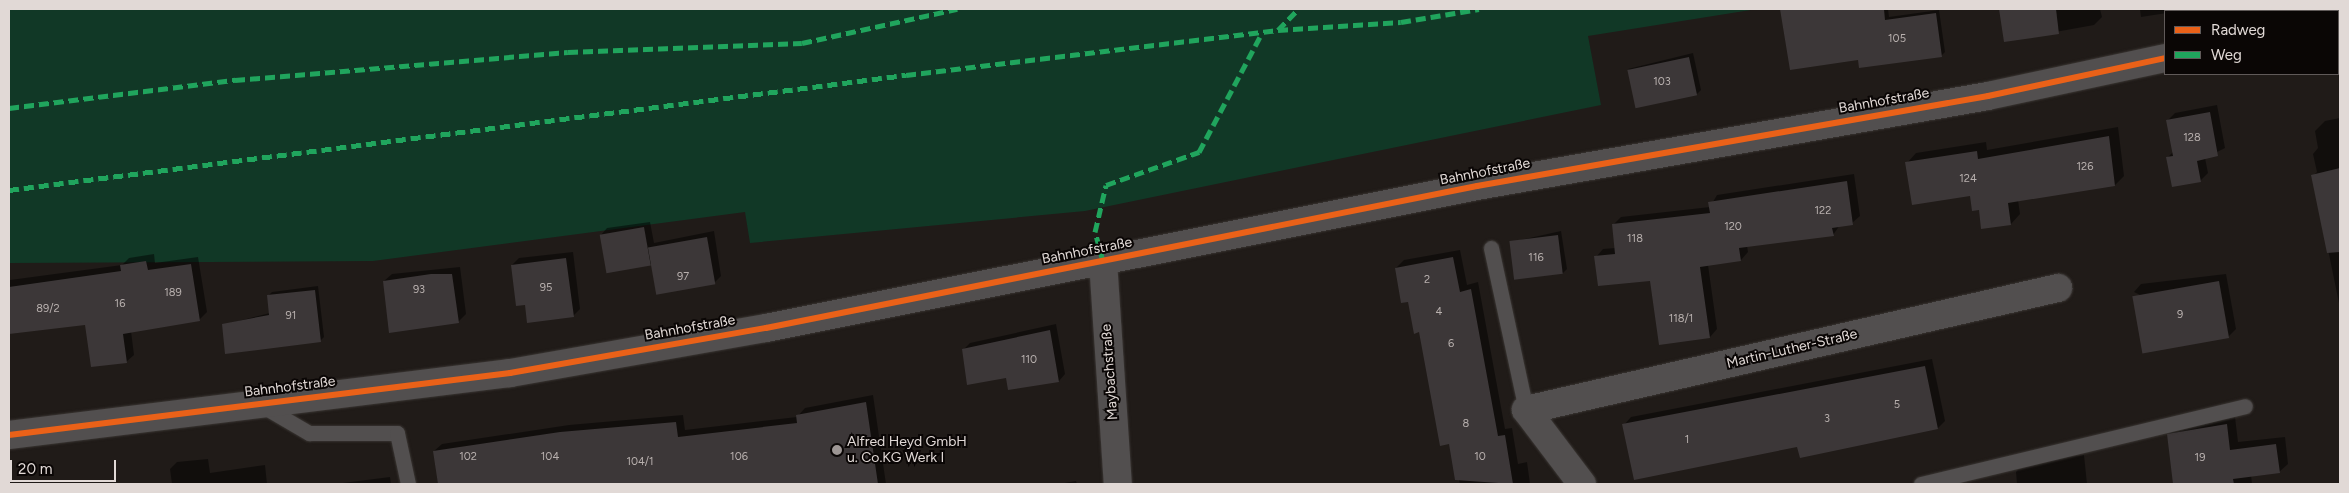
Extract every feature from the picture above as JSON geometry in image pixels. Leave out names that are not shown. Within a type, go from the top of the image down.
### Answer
[{"type":"street","name":"Bahnhofstraße","points":[[9,435],[510,373],[1102,261],[1496,182],[1988,96],[2164,58]]},
{"type":"street","name":"Maybachstraße","points":[[1102,261],[1118,484]]},
{"type":"street","name":"Martin-Luther-Straße","points":[[1526,410],[2058,288]]},
{"type":"street","points":[[1526,410],[1582,484]]},
{"type":"lane","points":[[1491,248],[1526,410]]},
{"type":"lane","points":[[258,403],[309,433],[397,433],[408,484]]},
{"type":"lane","points":[[1921,484],[2245,406]]},
{"type":"green space","points":[[9,9],[1757,9],[1588,36],[1601,105],[1085,211],[750,243],[745,212],[373,261],[9,263]]},
{"type":"building","points":[[1780,9],[1884,9],[1885,20],[1936,13],[1942,57],[1859,68],[1858,60],[1790,70]]},
{"type":"building","points":[[1999,9],[2056,9],[2059,34],[2004,42]]},
{"type":"building","points":[[1689,57],[1697,95],[1635,108],[1627,70]]},
{"type":"building","points":[[2210,112],[2218,156],[2197,161],[2201,182],[2172,187],[2166,157],[2173,156],[2166,120]]},
{"type":"building","points":[[2109,136],[2115,186],[2008,203],[2011,225],[1981,229],[1979,210],[1972,211],[1970,196],[1912,205],[1905,162],[1977,151],[1978,159]]},
{"type":"building","points":[[2340,168],[2340,252],[2327,253],[2311,175]]},
{"type":"building","points":[[1847,181],[1853,225],[1832,228],[1834,236],[1739,248],[1741,261],[1700,267],[1710,338],[1659,345],[1650,281],[1598,286],[1594,256],[1615,254],[1612,224],[1710,213],[1708,202]]},
{"type":"building","points":[[644,227],[651,265],[606,273],[600,235]]},
{"type":"building","points":[[1558,235],[1563,274],[1514,280],[1509,241]]},
{"type":"building","points":[[707,237],[715,284],[656,295],[648,247]]},
{"type":"building","points":[[1453,257],[1460,292],[1471,289],[1498,436],[1505,435],[1513,484],[1455,480],[1449,444],[1440,446],[1419,332],[1414,334],[1408,302],[1401,303],[1395,268]]},
{"type":"building","points":[[566,258],[574,317],[527,323],[525,305],[516,306],[511,265]]},
{"type":"building","points":[[146,261],[148,270],[191,264],[200,321],[123,334],[127,363],[91,367],[85,325],[9,334],[9,287],[121,271],[120,265]]},
{"type":"building","points":[[431,274],[452,274],[459,323],[389,333],[383,281]]},
{"type":"building","points":[[2219,281],[2229,338],[2142,353],[2132,296]]},
{"type":"building","points":[[315,290],[321,342],[225,354],[222,324],[269,315],[267,295]]},
{"type":"building","points":[[1050,330],[1059,382],[1008,390],[1006,378],[967,385],[962,349]]},
{"type":"building","points":[[1925,366],[1938,429],[1800,458],[1797,447],[1634,480],[1622,424]]},
{"type":"building","points":[[866,402],[878,484],[438,484],[433,451],[560,432],[676,422],[678,437],[797,423],[796,415]]},
{"type":"building","points":[[2227,424],[2230,450],[2276,444],[2280,473],[2233,479],[2234,484],[2173,484],[2167,434]]},
{"type":"marked path","points":[[9,108],[235,80],[568,52],[802,43],[957,9]]},
{"type":"marked path","points":[[1278,30],[1298,9]]},
{"type":"marked path","points":[[9,190],[906,75],[1278,30],[1401,22],[1479,9]]},
{"type":"marked path","points":[[1103,261],[1095,232],[1106,185],[1199,152],[1262,33]]},
{"type":"cycle path","points":[[9,435],[510,373],[766,328],[1477,186],[1988,96],[2164,58]]},
{"type":"place","name":"Alfred Heyd GmbH u. Co.KG Werk I","points":[[837,450]]}]
